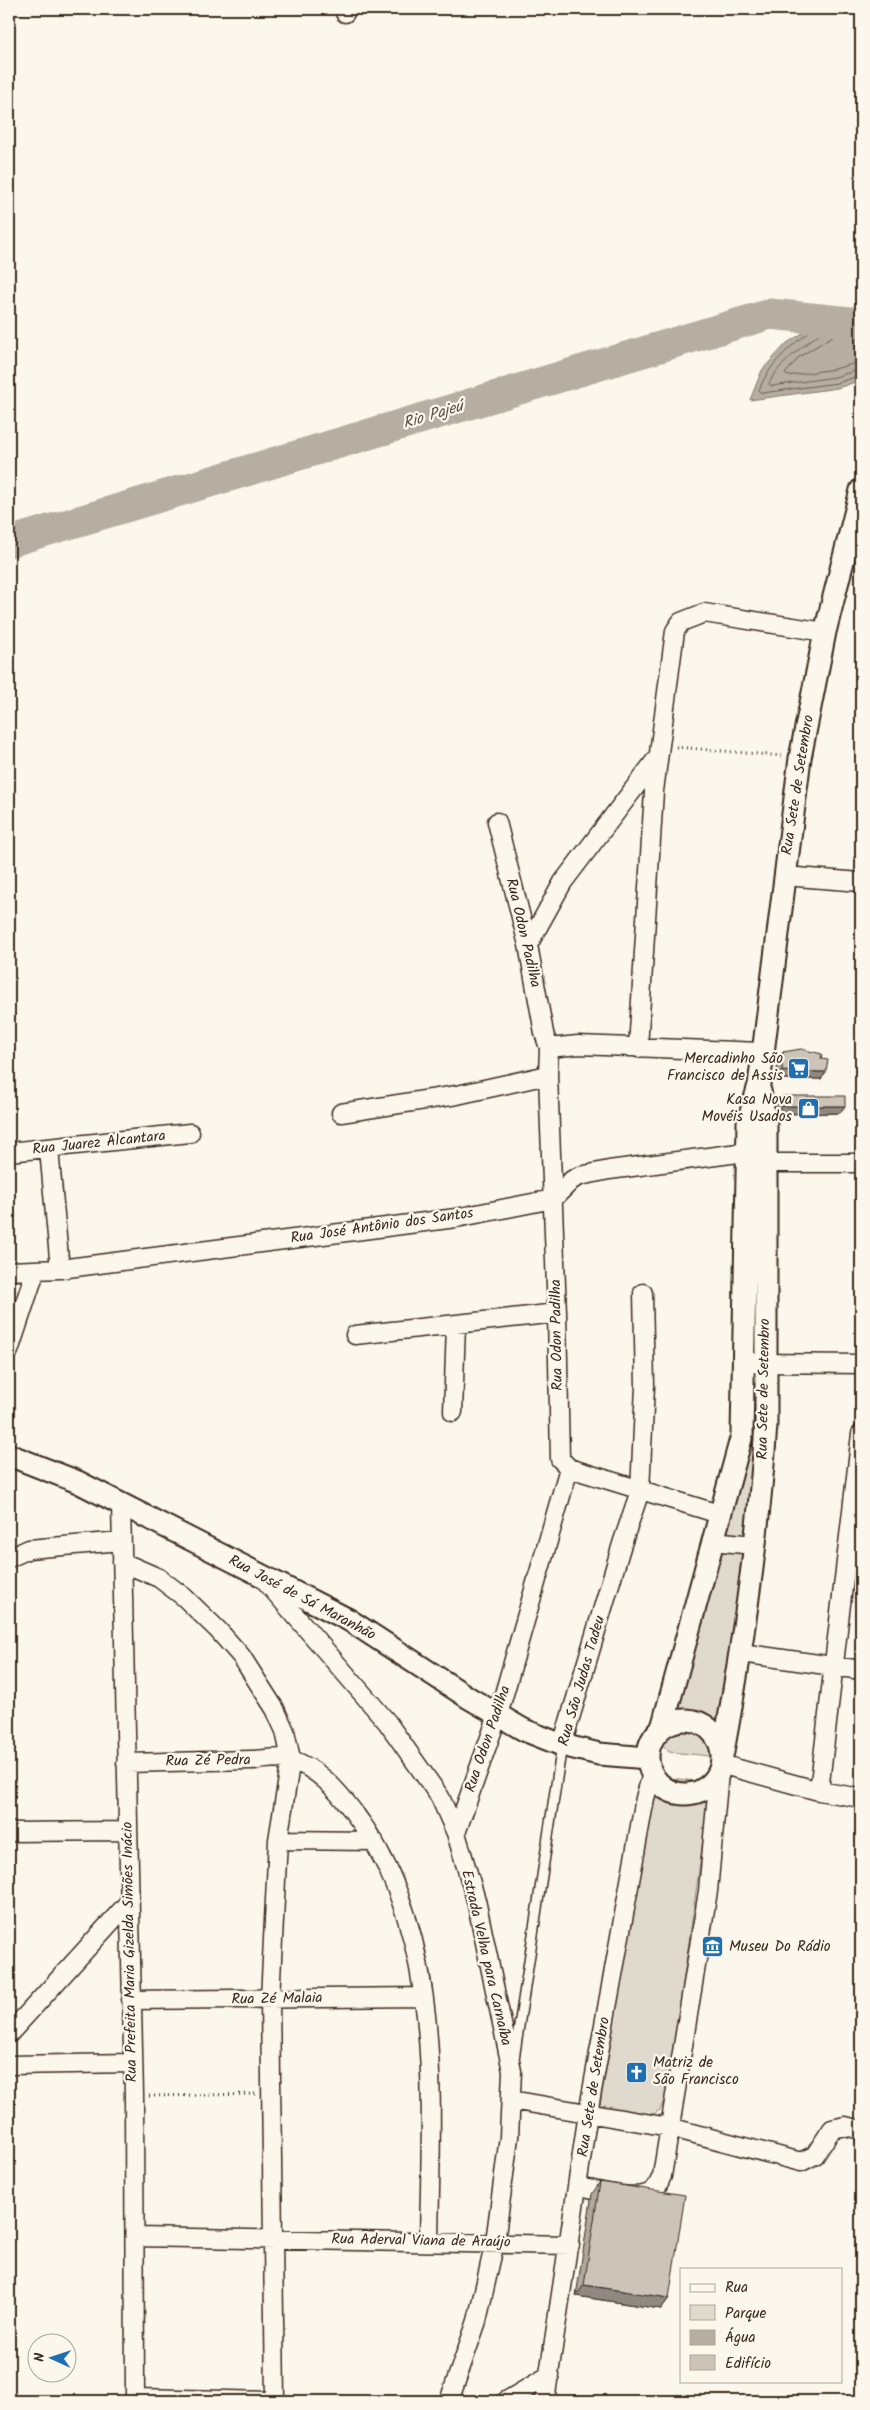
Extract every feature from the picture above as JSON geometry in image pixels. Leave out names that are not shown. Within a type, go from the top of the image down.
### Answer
[{"type":"street","name":"Rua Sete de Setembro","points":[[721,1763],[741,1653],[766,1424],[754,1363],[746,1152],[748,1122],[759,1085],[800,758],[825,632],[861,490]]},
{"type":"street","points":[[638,1048],[658,751],[675,631],[681,622],[704,613],[825,632]]},
{"type":"street","points":[[528,944],[563,882],[658,751]]},
{"type":"street","name":"Rua Odon Padilha","points":[[456,1833],[498,1715],[569,1468],[560,1459],[557,1313],[548,1075],[549,1048],[544,1033],[528,944],[497,822]]},
{"type":"street","points":[[784,876],[861,882]]},
{"type":"street","points":[[549,1048],[578,1045],[762,1052]]},
{"type":"street","points":[[340,1113],[457,1095],[548,1075]]},
{"type":"street","name":"Rua Sete de Setembro","points":[[662,1728],[742,1435],[754,1363],[766,1163],[766,1124],[759,1085]]},
{"type":"street","name":"Rua Juarez Alcantara","points":[[9,1152],[190,1133]]},
{"type":"street","points":[[49,1149],[60,1270]]},
{"type":"street","points":[[553,1198],[572,1180],[580,1176],[609,1170],[746,1152]]},
{"type":"street","points":[[766,1163],[861,1163]]},
{"type":"street","name":"Rua José Antônio dos Santos","points":[[9,1272],[60,1270],[456,1218],[553,1198]]},
{"type":"street","points":[[9,1346],[34,1272]]},
{"type":"street","name":"Rua São Judas Tadeu","points":[[562,1745],[622,1544],[640,1491],[645,1386],[643,1292]]},
{"type":"street","points":[[355,1335],[557,1313]]},
{"type":"street","points":[[453,1412],[456,1325]]},
{"type":"street","points":[[754,1363],[861,1364]]},
{"type":"street","points":[[743,1422],[766,1424]]},
{"type":"street","points":[[819,1791],[852,1547],[861,1434]]},
{"type":"street","name":"Rua José de Sá Maranhão","points":[[9,1455],[78,1482],[349,1620],[524,1730],[562,1745],[650,1766]]},
{"type":"street","points":[[569,1468],[719,1514]]},
{"type":"street","name":"Rua Prefeita Maria Gizelda Simões Inácio","points":[[121,1504],[134,2096],[135,2400]]},
{"type":"street","points":[[9,1545],[29,1549],[121,1541]]},
{"type":"street","points":[[712,1541],[754,1545]]},
{"type":"street","points":[[9,1558],[29,1549]]},
{"type":"street","points":[[122,1562],[159,1578],[184,1597],[218,1630],[241,1656],[275,1709],[285,1731],[291,1759],[278,1840],[270,1999],[273,2093],[275,2401],[135,2400]]},
{"type":"street","name":"Estrada Velha para Carnaíba","points":[[260,1574],[387,1722],[440,1797],[456,1833],[476,1900],[512,2071],[511,2100],[508,2146],[495,2242],[477,2321],[450,2401]]},
{"type":"street","points":[[741,1653],[861,1670]]},
{"type":"street","points":[[579,2187],[632,2196],[645,2195],[652,2192],[662,2176],[708,1890],[721,1763],[718,1740],[708,1727],[693,1720],[676,1720],[662,1728],[651,1741],[650,1766],[662,1787],[678,1794],[694,1794],[709,1786],[721,1763]]},
{"type":"street","points":[[291,1759],[325,1779],[340,1795],[374,1841],[392,1875],[411,1924],[423,1997],[431,2103],[429,2241]]},
{"type":"street","name":"Rua Zé Pedra","points":[[126,1763],[291,1759]]},
{"type":"street","points":[[721,1763],[819,1791],[861,1798]]},
{"type":"street","name":"Rua Sete de Setembro","points":[[545,2401],[579,2187],[588,2113],[650,1766]]},
{"type":"street","points":[[9,1832],[127,1831]]},
{"type":"street","points":[[278,1840],[374,1841]]},
{"type":"street","points":[[9,2034],[129,1902]]},
{"type":"street","name":"Rua Zé Malaia","points":[[131,2000],[423,1997]]},
{"type":"street","points":[[9,2065],[133,2063]]},
{"type":"street","points":[[511,2100],[669,2127],[801,2162],[815,2155],[832,2129],[845,2126],[861,2130]]},
{"type":"street","name":"Rua Aderval Viana de Araújo","points":[[135,2237],[495,2242],[570,2245]]},
{"type":"street","points":[[506,2401],[550,2375]]},
{"type":"lane","name":"Rua São Judas Tadeu","points":[[512,2071],[562,1745]]},
{"type":"path","points":[[658,751],[800,758]]},
{"type":"path","points":[[134,2096],[273,2093]]},
{"type":"green space","points":[[750,1430],[758,1430],[717,1750],[710,1756],[669,1752],[662,1744],[735,1494]]},
{"type":"green space","points":[[662,1777],[704,1782],[710,1791],[668,2092],[660,2110],[650,2116],[605,2110],[600,2105],[655,1784]]},
{"type":"water","points":[[861,309],[861,380],[838,388],[750,400],[762,370],[787,343],[838,311]]},
{"type":"building","points":[[801,1049],[822,1054],[821,1059],[828,1060],[826,1072],[782,1071],[783,1052]]},
{"type":"building","points":[[782,1096],[845,1096],[845,1106],[782,1106]]},
{"type":"building","points":[[600,2182],[685,2195],[669,2298],[584,2285]]},
{"type":"waterway","name":"Rio Pajeú","points":[[9,542],[770,314],[861,323]]},
{"type":"place","name":"Mercadinho São Francisco de Assis","points":[[799,1068]]},
{"type":"place","name":"Kasa Nova Movéis Usados","points":[[808,1109]]},
{"type":"place","name":"Museu Do Rádio","points":[[713,1947]]},
{"type":"place","name":"Matriz de São Francisco","points":[[637,2072]]}]
